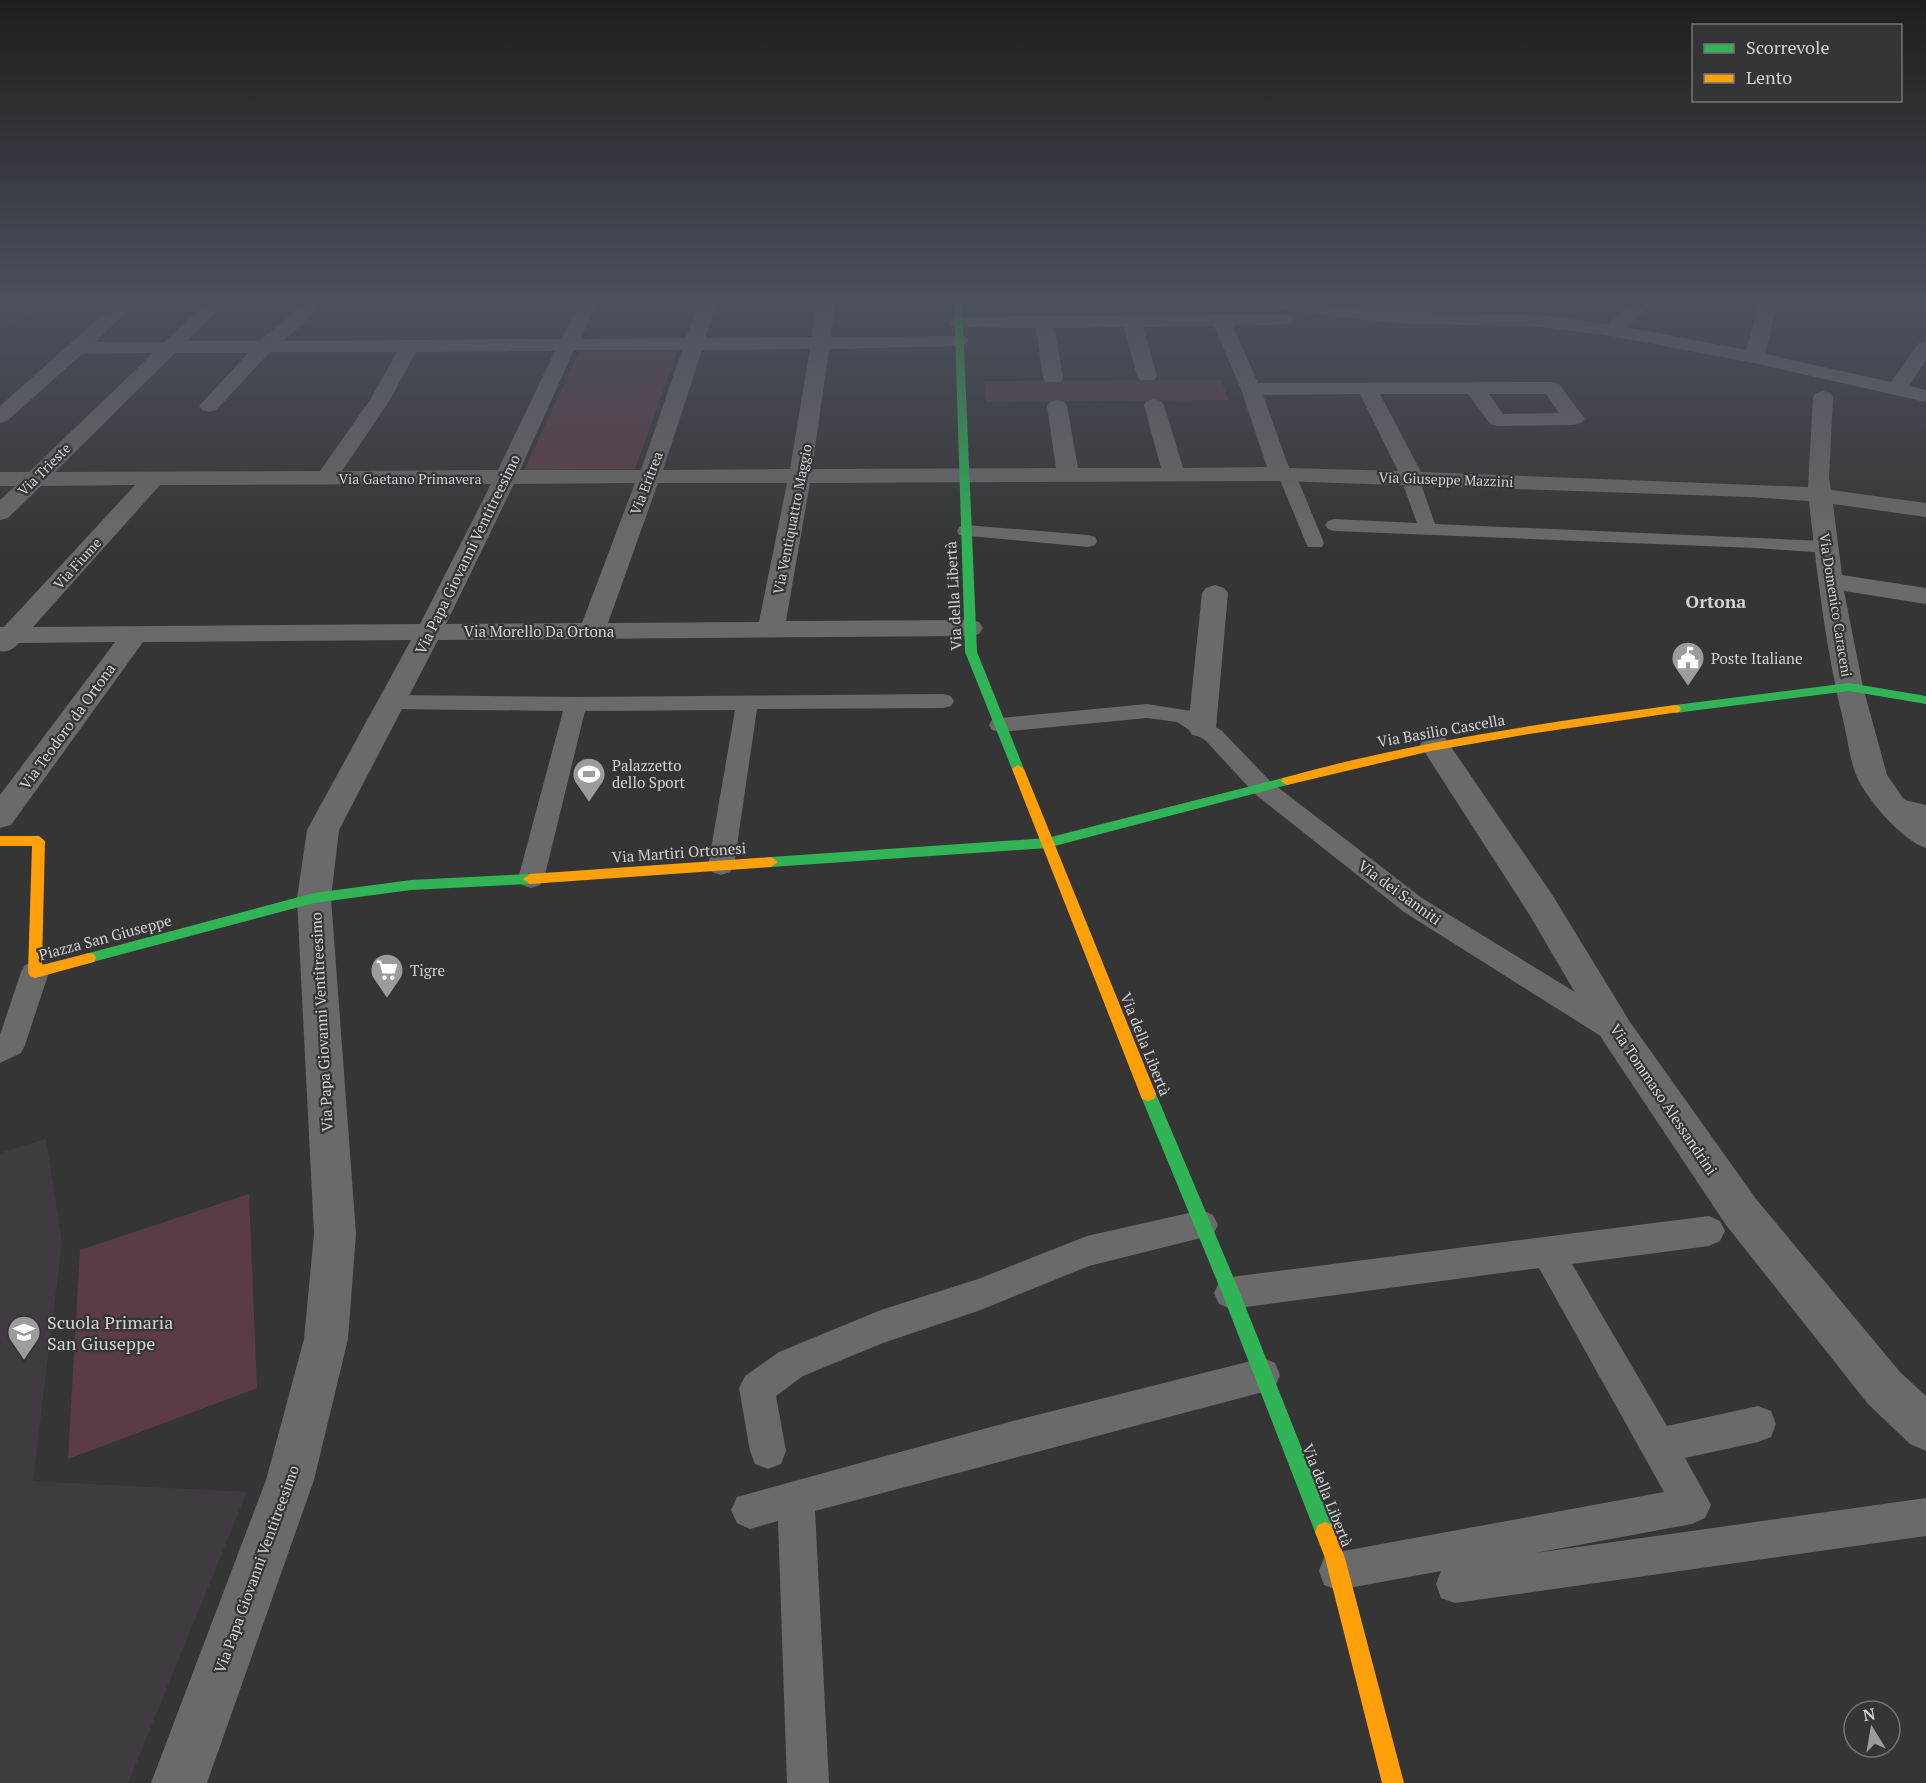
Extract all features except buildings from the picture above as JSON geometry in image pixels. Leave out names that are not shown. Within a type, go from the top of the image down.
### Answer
[{"type":"street","points":[[0,417],[37,384]]},
{"type":"street","name":"Via Trieste","points":[[0,513],[130,384]]},
{"type":"street","points":[[209,406],[229,384]]},
{"type":"street","points":[[326,478],[389,384]]},
{"type":"street","name":"Via Papa Giovanni Ventitreesimo","points":[[179,1783],[290,1480],[326,1340],[335,1234],[314,898],[323,830],[429,632],[549,384]]},
{"type":"street","name":"Via Eritrea","points":[[592,630],[680,384]]},
{"type":"street","name":"Via Ventiquattro Maggio","points":[[771,629],[810,422],[815,384]]},
{"type":"street","name":"Via della Libertà","points":[[961,384],[971,652],[1231,1293],[1338,1571],[1393,1783]]},
{"type":"street","points":[[1249,384],[1283,474]]},
{"type":"street","points":[[1876,384],[1926,396]]},
{"type":"street","points":[[1897,389],[1900,384]]},
{"type":"street","points":[[1367,388],[1412,482]]},
{"type":"street","points":[[1251,389],[1475,389]]},
{"type":"street","name":"Via Domenico Caraceni","points":[[1823,397],[1818,478],[1832,597],[1849,687],[1872,777],[1892,805],[1926,837]]},
{"type":"street","points":[[1154,405],[1174,474]]},
{"type":"street","points":[[1057,406],[1068,474]]},
{"type":"street","name":"Via Giuseppe Mazzini","points":[[964,475],[1283,474],[1412,482],[1749,490],[1820,495],[1926,510]]},
{"type":"street","name":"Via Gaetano Primavera","points":[[0,479],[964,475]]},
{"type":"street","name":"Via Fiume","points":[[4,639],[153,478]]},
{"type":"street","points":[[1831,581],[1926,596]]},
{"type":"street","points":[[1202,728],[1215,593]]},
{"type":"street","name":"Via Morello Da Ortona","points":[[4,639],[135,634],[970,628]]},
{"type":"street","name":"Via Teodoro da Ortona","points":[[0,817],[135,634]]},
{"type":"street","name":"Via Basilio Cascella","points":[[1047,843],[1340,766],[1435,745],[1623,716],[1849,687],[1926,699]]},
{"type":"street","name":"Via Tommaso Alessandrini","points":[[1435,745],[1541,905],[1617,1032],[1741,1212],[1884,1389],[1926,1428]]},
{"type":"street","name":"Piazza San Giuseppe","points":[[0,841],[39,842],[34,972],[314,898]]},
{"type":"street","name":"Via Martiri Ortonesi","points":[[314,898],[411,885],[531,879],[1047,843]]},
{"type":"lane","points":[[1283,474],[1315,543]]},
{"type":"lane","points":[[1412,482],[1428,529]]},
{"type":"lane","points":[[1334,525],[1755,542],[1826,547]]},
{"type":"lane","points":[[966,531],[1088,541]]},
{"type":"lane","points":[[393,702],[576,704],[943,700]]},
{"type":"lane","points":[[722,866],[747,703]]},
{"type":"lane","points":[[531,879],[576,704]]},
{"type":"lane","name":"Via dei Sanniti","points":[[1000,725],[1147,711],[1183,716],[1214,736],[1263,788],[1413,905],[1617,1032]]},
{"type":"lane","points":[[1892,805],[1926,813]]},
{"type":"lane","points":[[0,1051],[11,1045],[34,972]]},
{"type":"lane","points":[[768,1451],[758,1388],[791,1364],[881,1327],[978,1294],[1088,1251],[1202,1225]]},
{"type":"lane","points":[[1231,1293],[1709,1231]]},
{"type":"lane","points":[[1338,1571],[1692,1505],[1548,1252]]},
{"type":"lane","points":[[750,1510],[1263,1375]]},
{"type":"lane","points":[[1658,1446],[1758,1424]]},
{"type":"lane","points":[[796,1498],[808,1783]]},
{"type":"lane","points":[[1455,1584],[1926,1517]]},
{"type":"shaded area","points":[[564,384],[665,384],[635,469],[524,470]]},
{"type":"shaded area","points":[[984,384],[1223,384],[1229,400],[986,402]]},
{"type":"shaded area","name":"Scuola Primaria San Giuseppe","points":[[46,1139],[62,1242],[33,1481],[247,1492],[128,1783],[0,1783],[0,1153]]},
{"type":"shaded area","points":[[249,1194],[257,1388],[68,1459],[80,1250]]},
{"type":"traffic: fast","points":[[961,384],[971,652],[1018,769]]},
{"type":"traffic: fast","points":[[1675,709],[1849,687],[1926,700]]},
{"type":"traffic: fast","points":[[771,862],[1047,843],[1287,781]]},
{"type":"traffic: fast","points":[[89,958],[314,898],[411,885],[530,879]]},
{"type":"traffic: fast","points":[[1148,1094],[1231,1293],[1325,1532]]},
{"type":"traffic: slow","points":[[1287,781],[1431,747],[1577,722],[1675,709]]},
{"type":"traffic: slow","points":[[1018,769],[1148,1094]]},
{"type":"traffic: slow","points":[[0,841],[39,841],[35,972],[89,958]]},
{"type":"traffic: slow","points":[[530,879],[771,862]]},
{"type":"traffic: slow","points":[[1325,1532],[1335,1558],[1393,1783]]},
{"type":"place","name":"Poste Italiane","points":[[1688,687]]},
{"type":"place","name":"Palazzetto dello Sport","points":[[589,803]]},
{"type":"place","name":"Tigre","points":[[387,999]]},
{"type":"place","name":"Scuola Primaria San Giuseppe","points":[[24,1361]]},
{"type":"district","name":"Ortona","points":[[1716,601]]}]
